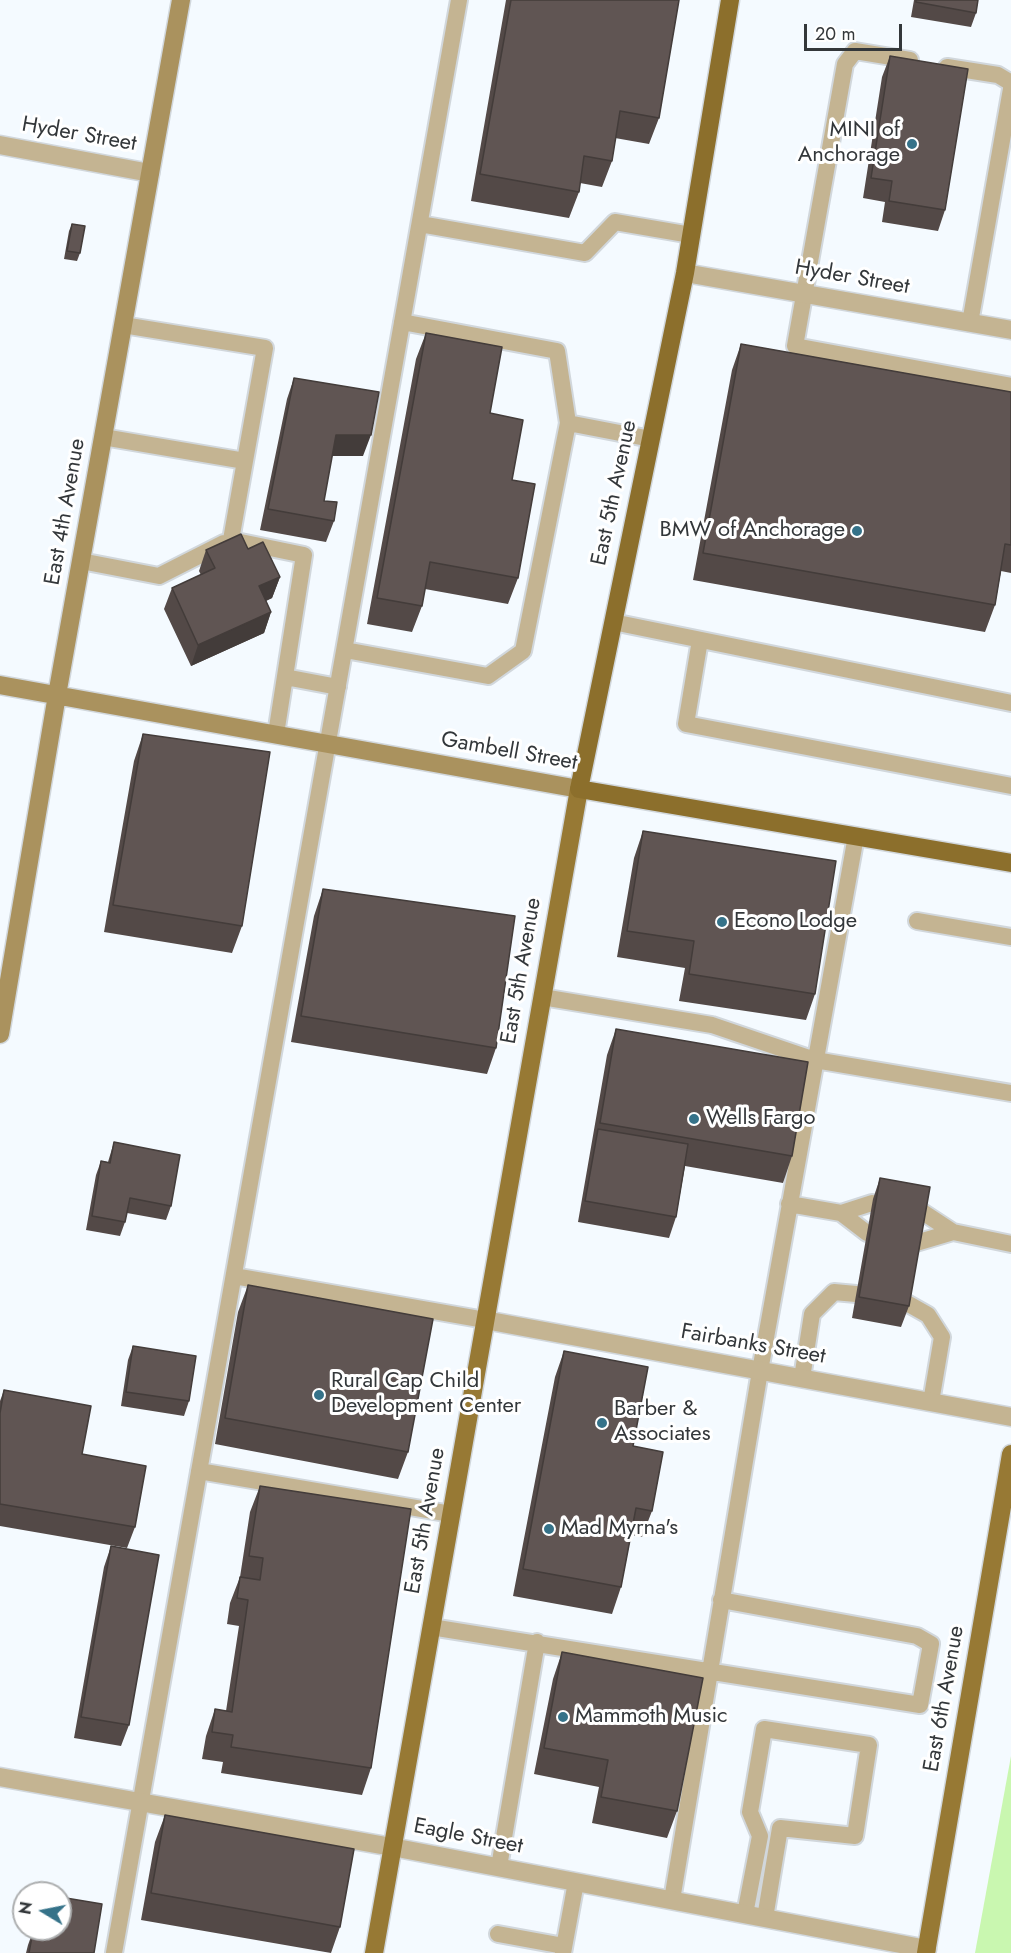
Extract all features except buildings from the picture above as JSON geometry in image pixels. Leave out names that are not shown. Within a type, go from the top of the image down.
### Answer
[{"type":"highway","name":"East 5th Avenue","points":[[579,789],[685,273],[730,0]]},
{"type":"highway","name":"Gambell Street","points":[[579,789],[1011,863]]},
{"type":"main road","name":"East 4th Avenue","points":[[0,1034],[57,695],[180,0]]},
{"type":"main road","name":"Gambell Street","points":[[0,685],[579,789]]},
{"type":"main road","name":"East 5th Avenue","points":[[374,1953],[579,789]]},
{"type":"main road","name":"East 6th Avenue","points":[[926,1951],[1011,1454]]},
{"type":"street","name":"Hyder Street","points":[[0,145],[150,173]]},
{"type":"street","name":"Hyder Street","points":[[685,273],[1011,330]]},
{"type":"street","name":"Fairbanks Street","points":[[485,1320],[1011,1417]]},
{"type":"street","name":"Eagle Street","points":[[0,1777],[499,1867],[926,1951]]},
{"type":"lane","points":[[114,1953],[459,0]]},
{"type":"lane","points":[[1011,83],[998,75],[855,51],[845,64],[795,346],[1011,386]]},
{"type":"lane","points":[[970,323],[1011,89]]},
{"type":"lane","points":[[420,224],[585,253],[615,222],[691,235]]},
{"type":"lane","points":[[345,650],[488,676],[523,651],[568,423],[557,351],[402,322]]},
{"type":"lane","points":[[123,324],[265,348],[231,540]]},
{"type":"lane","points":[[568,423],[651,439]]},
{"type":"lane","points":[[104,437],[245,461]]},
{"type":"lane","points":[[81,561],[159,576],[231,540],[304,555],[276,734]]},
{"type":"lane","points":[[613,622],[1011,703]]},
{"type":"lane","points":[[700,639],[686,724],[1011,786]]},
{"type":"lane","points":[[285,677],[338,687]]},
{"type":"lane","points":[[672,1900],[759,1371],[856,836]]},
{"type":"lane","points":[[917,921],[1011,937]]},
{"type":"lane","points":[[542,997],[712,1024],[815,1060],[1011,1093]]},
{"type":"lane","points":[[789,1204],[869,1218],[842,1213]]},
{"type":"lane","points":[[952,1232],[919,1227],[1011,1244]]},
{"type":"lane","points":[[234,1276],[485,1320]]},
{"type":"lane","points":[[802,1378],[812,1314],[834,1292],[856,1293]]},
{"type":"lane","points":[[905,1302],[928,1315],[942,1337],[932,1402]]},
{"type":"lane","points":[[199,1471],[451,1514]]},
{"type":"lane","points":[[431,1627],[537,1642],[920,1705],[931,1644],[917,1636],[721,1600]]},
{"type":"lane","points":[[499,1867],[537,1642]]},
{"type":"lane","points":[[746,1914],[760,1836],[750,1812],[764,1729],[869,1745],[855,1836],[780,1828],[765,1918]]},
{"type":"lane","points":[[498,1934],[563,1950],[576,1882]]},
{"type":"green space","points":[[1011,1756],[1011,1953],[975,1953]]},
{"type":"place","name":"MINI of Anchorage","points":[[912,144]]},
{"type":"place","name":"BMW of Anchorage","points":[[857,531]]},
{"type":"place","name":"Econo Lodge","points":[[722,922]]},
{"type":"place","name":"Wells Fargo","points":[[694,1119]]},
{"type":"place","name":"Rural Cap Child Development Center","points":[[319,1395]]},
{"type":"place","name":"Barber & Associates","points":[[602,1423]]},
{"type":"place","name":"Mad Myrna's","points":[[549,1529]]},
{"type":"place","name":"Mammoth Music","points":[[563,1717]]}]
